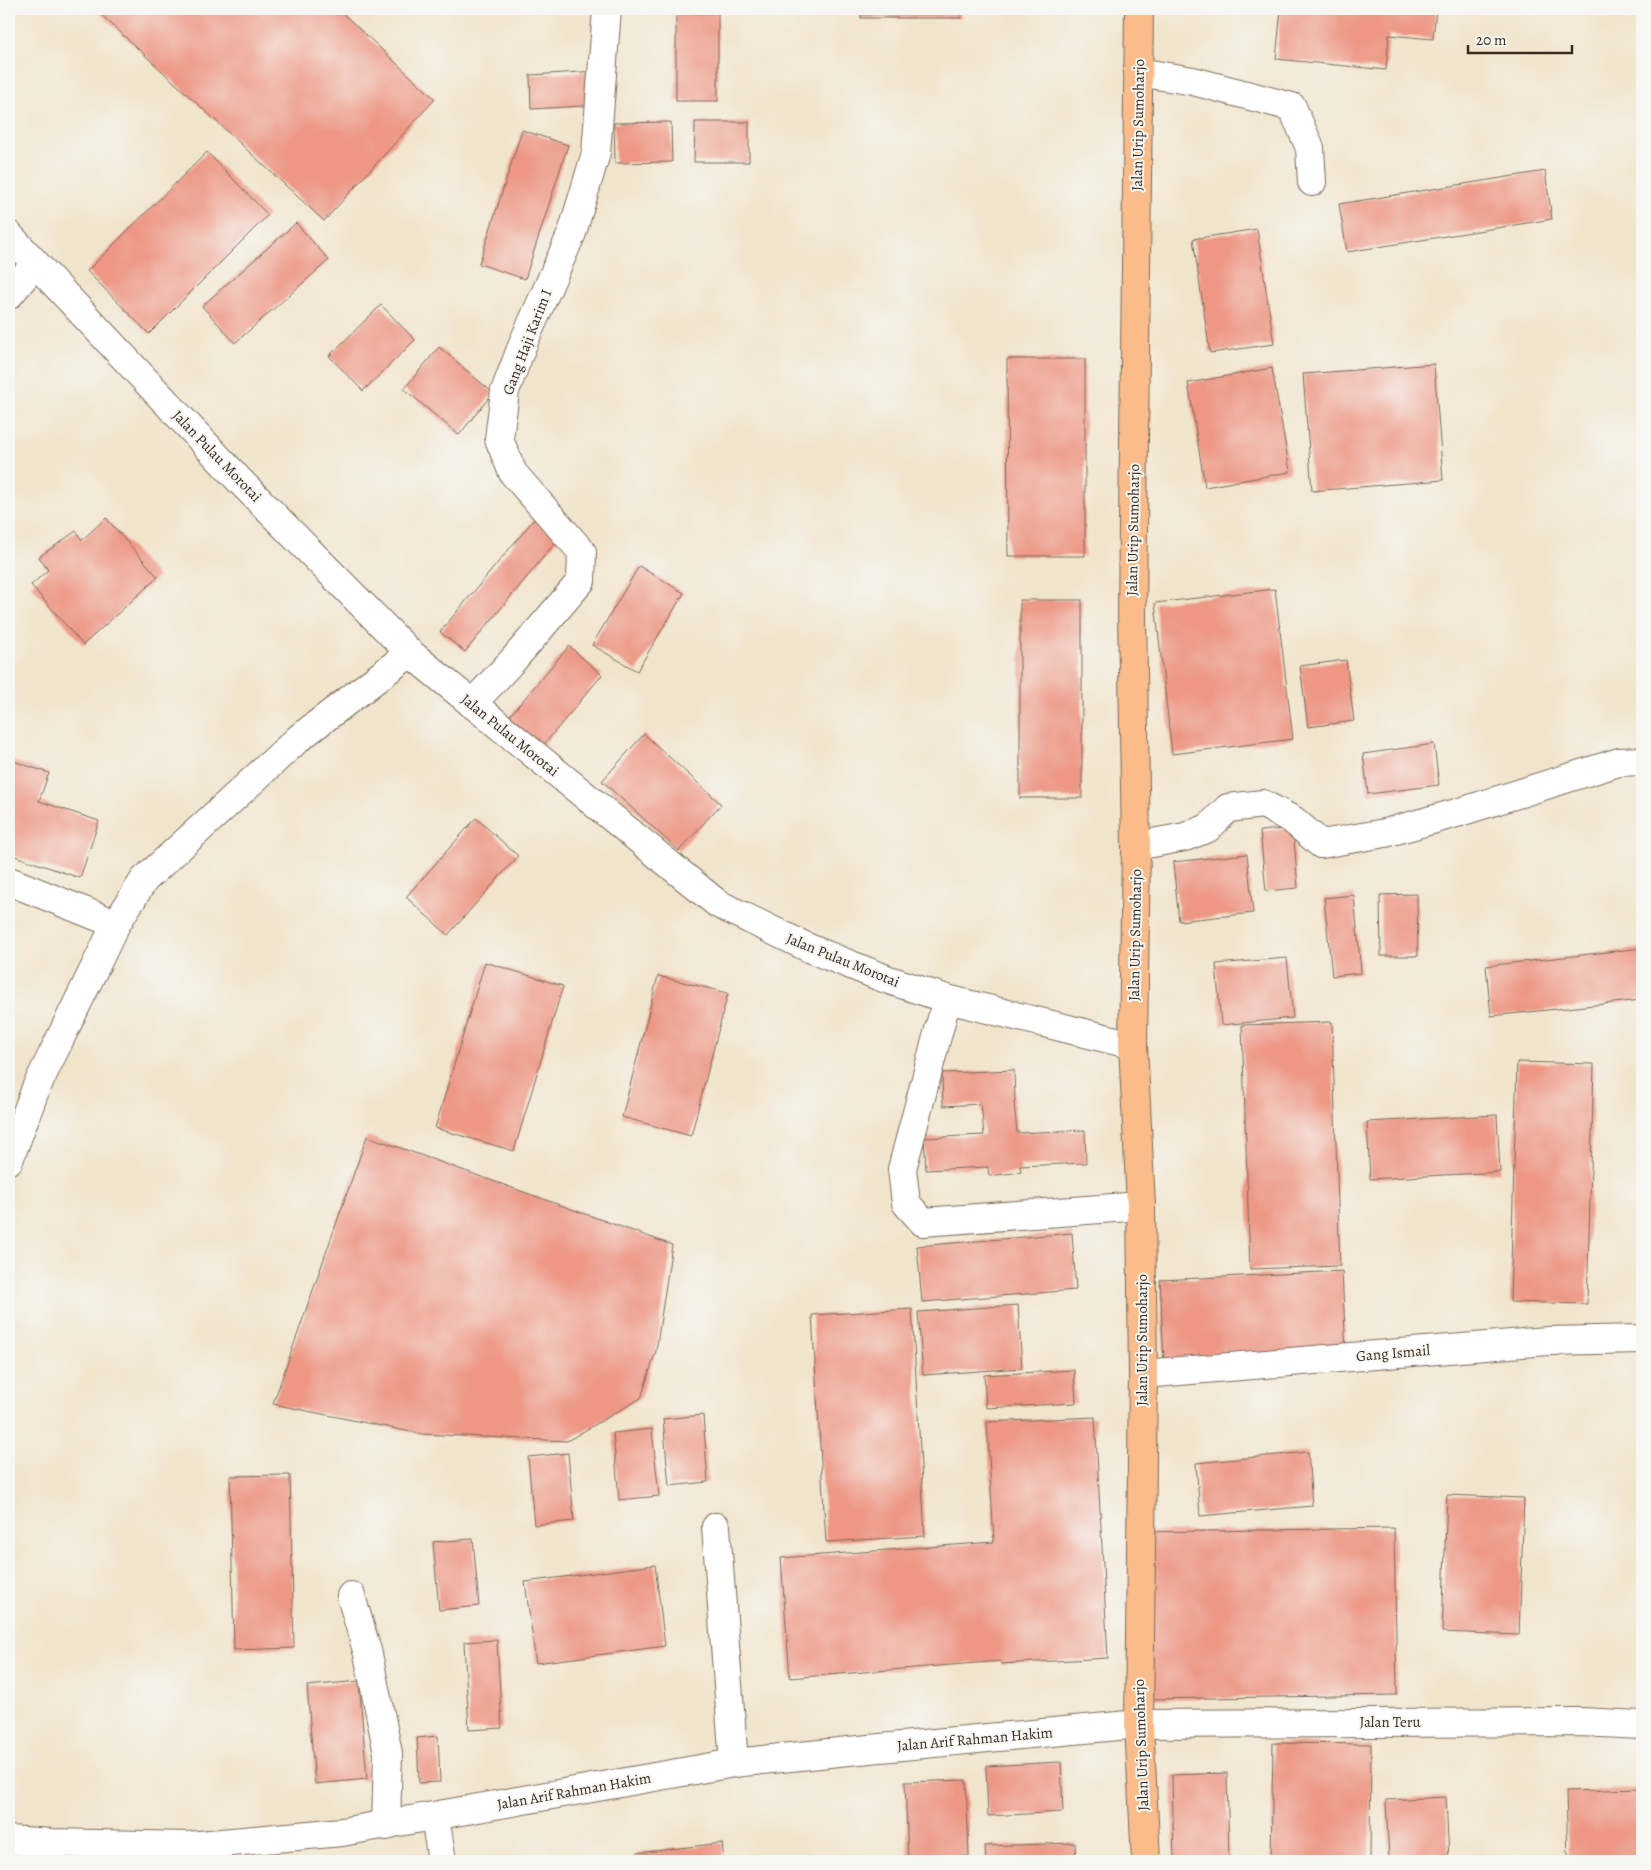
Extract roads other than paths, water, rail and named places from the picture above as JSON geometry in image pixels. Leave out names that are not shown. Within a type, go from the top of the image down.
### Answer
[{"type":"main road","name":"Jalan Urip Sumoharjo","points":[[1139,9],[1132,613],[1136,846],[1134,1045],[1141,1206],[1143,1374],[1139,1724],[1146,1861]]},
{"type":"street","name":"Gang Haji Karim I","points":[[472,704],[514,659],[581,581],[582,552],[512,473],[499,439],[505,391],[524,341],[572,233],[596,154],[607,9]]},
{"type":"street","points":[[1138,72],[1193,81],[1292,107],[1310,148],[1312,182]]},
{"type":"street","name":"Jalan Pulau Morotai","points":[[10,241],[35,264],[241,482],[410,653],[718,904],[811,949],[886,979],[947,999],[1134,1045]]},
{"type":"street","points":[[9,295],[35,264]]},
{"type":"street","points":[[9,1160],[36,1088],[116,924],[144,880],[299,738],[410,653]]},
{"type":"street","points":[[1136,846],[1185,837],[1208,828],[1228,808],[1263,804],[1293,820],[1321,844],[1394,830],[1460,812],[1619,762],[1642,760]]},
{"type":"street","points":[[9,881],[116,924]]},
{"type":"street","points":[[947,999],[902,1169],[906,1203],[923,1222],[1141,1206]]},
{"type":"street","name":"Gang Ismail","points":[[1143,1374],[1547,1340],[1642,1339]]},
{"type":"street","points":[[716,1527],[734,1763]]},
{"type":"street","points":[[351,1596],[368,1654],[388,1753],[386,1826]]},
{"type":"street","name":"Jalan Teru","points":[[1139,1724],[1560,1722],[1642,1724]]},
{"type":"street","name":"Jalan Arif Rahman Hakim","points":[[9,1840],[52,1843],[188,1846],[342,1832],[386,1826],[734,1763],[1139,1724]]},
{"type":"street","points":[[435,1817],[442,1861]]}]
